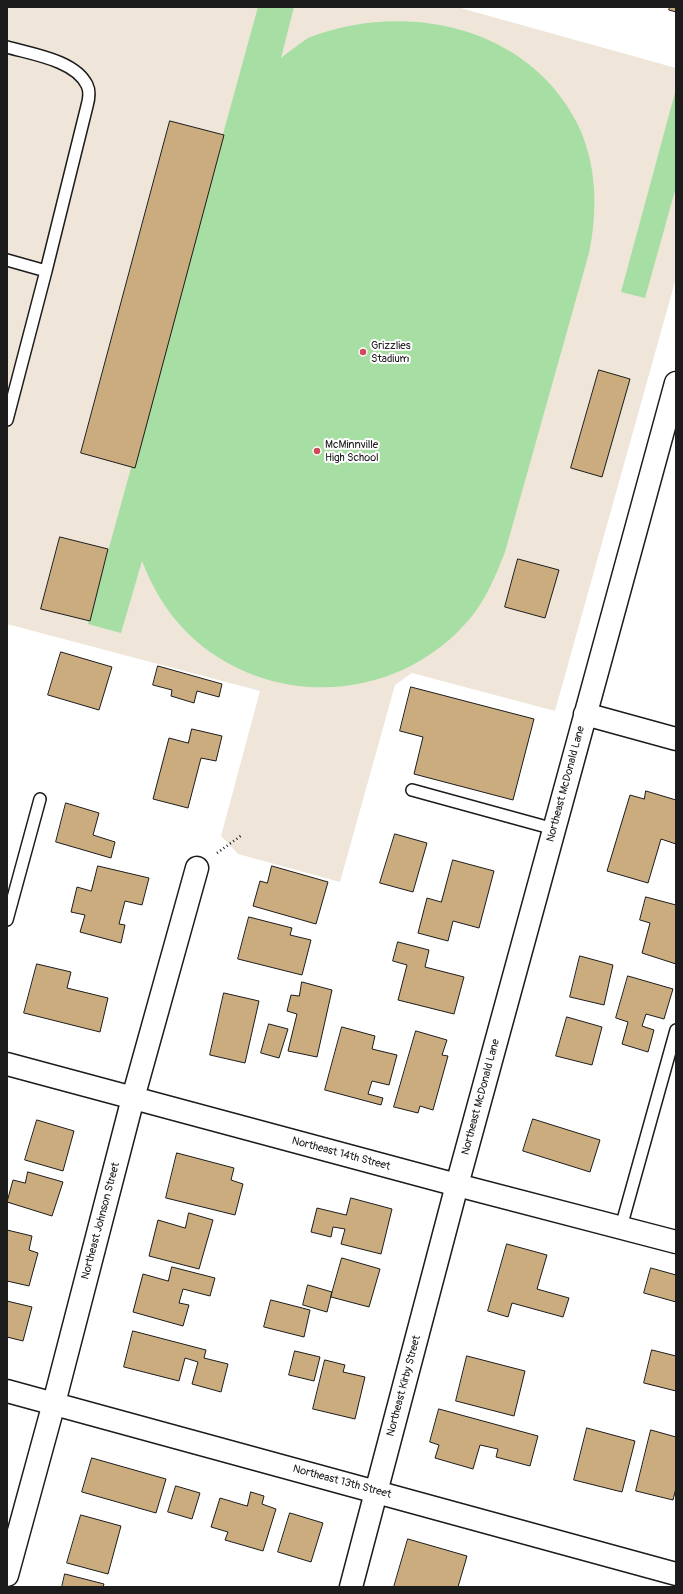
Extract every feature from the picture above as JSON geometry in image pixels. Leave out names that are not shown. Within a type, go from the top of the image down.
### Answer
[{"type":"street","name":"Northeast McDonald Lane","points":[[457,1185],[676,383]]},
{"type":"street","points":[[585,714],[676,739]]},
{"type":"street","name":"Northeast Johnson Street","points":[[7,1576],[54,1403],[133,1098],[197,868]]},
{"type":"street","name":"Northeast 14th Street","points":[[7,1064],[457,1185],[676,1242]]},
{"type":"street","name":"Northeast Kirby Street","points":[[351,1587],[457,1185]]},
{"type":"street","name":"Northeast 13th Street","points":[[7,1391],[676,1574]]},
{"type":"lane","points":[[7,47],[63,64],[76,71],[87,85],[89,96],[46,271],[7,420]]},
{"type":"lane","points":[[7,260],[46,271]]},
{"type":"lane","points":[[412,790],[554,829]]},
{"type":"lane","points":[[7,920],[40,799]]},
{"type":"lane","points":[[621,1228],[676,1030]]},
{"type":"path","points":[[197,868],[242,835]]},
{"type":"shaded area","name":"McMinnville High School","points":[[7,7],[457,7],[676,68],[676,278],[555,711],[412,673],[395,685],[340,882],[238,854],[221,836],[260,691],[7,624]]},
{"type":"green space","name":"Grizzlies Stadium","points":[[258,7],[294,7],[281,58],[308,38],[345,27],[384,22],[423,23],[460,30],[496,43],[528,63],[555,90],[577,123],[584,138],[592,170],[594,187],[594,220],[589,253],[505,552],[491,586],[472,616],[444,644],[411,666],[376,680],[339,687],[301,686],[264,679],[229,664],[196,641],[179,624],[158,594],[142,561],[121,633],[88,624]]},
{"type":"green space","points":[[676,89],[676,187],[645,298],[621,292]]},
{"type":"building","points":[[670,7],[676,7],[676,12],[669,10]]},
{"type":"building","points":[[170,121],[224,135],[135,468],[81,453]]},
{"type":"building","points":[[599,370],[630,379],[602,477],[571,468]]},
{"type":"building","points":[[60,537],[108,549],[90,621],[41,609]]},
{"type":"building","points":[[518,559],[559,570],[545,618],[505,607]]},
{"type":"building","points":[[61,652],[112,667],[99,710],[48,695]]},
{"type":"building","points":[[158,666],[222,684],[219,697],[197,691],[194,703],[171,696],[172,690],[153,685]]},
{"type":"building","points":[[411,687],[534,719],[513,800],[414,774],[423,737],[400,731]]},
{"type":"building","points":[[192,729],[222,736],[216,761],[201,758],[188,808],[153,799],[169,738],[188,743]]},
{"type":"building","points":[[646,791],[676,800],[676,844],[661,839],[648,883],[607,871],[630,795],[644,799]]},
{"type":"building","points":[[66,803],[99,813],[93,835],[115,842],[111,858],[56,842]]},
{"type":"building","points":[[395,834],[427,843],[413,892],[380,883]]},
{"type":"building","points":[[453,860],[494,871],[479,928],[453,921],[448,941],[418,933],[427,898],[441,902]]},
{"type":"building","points":[[98,866],[149,878],[142,905],[125,901],[119,924],[125,925],[121,943],[80,932],[85,915],[71,912],[77,887],[91,891]]},
{"type":"building","points":[[272,866],[328,882],[316,924],[253,906],[260,881],[267,883]]},
{"type":"building","points":[[646,897],[676,905],[676,964],[642,953],[650,923],[640,920]]},
{"type":"building","points":[[249,917],[292,928],[290,935],[311,940],[302,975],[238,959]]},
{"type":"building","points":[[398,942],[429,950],[425,967],[464,977],[454,1014],[398,1000],[407,965],[393,961]]},
{"type":"building","points":[[580,956],[613,965],[604,1005],[570,997]]},
{"type":"building","points":[[37,964],[71,972],[67,988],[108,998],[100,1032],[24,1013]]},
{"type":"building","points":[[628,976],[673,989],[664,1019],[646,1014],[642,1026],[654,1030],[648,1052],[622,1044],[628,1022],[616,1018]]},
{"type":"building","points":[[302,982],[332,990],[317,1057],[288,1051],[297,1014],[287,1011],[291,995],[299,996]]},
{"type":"building","points":[[224,993],[259,1001],[245,1063],[210,1055]]},
{"type":"building","points":[[567,1017],[602,1027],[592,1065],[556,1056]]},
{"type":"building","points":[[269,1024],[288,1029],[279,1058],[261,1053]]},
{"type":"building","points":[[342,1027],[375,1036],[372,1049],[397,1055],[389,1085],[372,1081],[368,1094],[383,1098],[381,1105],[325,1090]]},
{"type":"building","points":[[416,1031],[447,1040],[442,1055],[448,1056],[433,1110],[420,1106],[418,1113],[394,1107]]},
{"type":"building","points":[[533,1119],[600,1140],[590,1172],[523,1151]]},
{"type":"building","points":[[37,1120],[74,1131],[63,1171],[25,1160]]},
{"type":"building","points":[[177,1153],[234,1168],[231,1180],[243,1184],[235,1215],[166,1198]]},
{"type":"building","points":[[28,1172],[63,1182],[52,1216],[7,1202],[13,1180],[25,1183]]},
{"type":"building","points":[[351,1198],[392,1209],[381,1254],[341,1244],[345,1229],[333,1227],[331,1237],[311,1232],[317,1208],[346,1215]]},
{"type":"building","points":[[189,1213],[213,1220],[199,1269],[149,1256],[158,1220],[185,1228]]},
{"type":"building","points":[[7,1230],[32,1236],[29,1250],[38,1253],[29,1286],[7,1281]]},
{"type":"building","points":[[507,1244],[547,1255],[537,1289],[569,1298],[563,1317],[512,1303],[508,1317],[488,1311]]},
{"type":"building","points":[[342,1258],[380,1269],[369,1307],[331,1297]]},
{"type":"building","points":[[172,1267],[215,1278],[210,1296],[183,1289],[179,1303],[189,1305],[183,1326],[133,1312],[143,1274],[168,1281]]},
{"type":"building","points":[[651,1268],[676,1275],[676,1302],[644,1293]]},
{"type":"building","points":[[308,1285],[332,1292],[327,1312],[303,1305]]},
{"type":"building","points":[[271,1300],[310,1310],[304,1337],[264,1327]]},
{"type":"building","points":[[7,1301],[32,1307],[23,1341],[7,1337]]},
{"type":"building","points":[[133,1331],[206,1350],[204,1358],[228,1364],[221,1392],[192,1384],[198,1362],[185,1358],[179,1381],[124,1367]]},
{"type":"building","points":[[652,1350],[676,1356],[676,1391],[644,1383]]},
{"type":"building","points":[[295,1351],[320,1357],[314,1381],[289,1375]]},
{"type":"building","points":[[467,1356],[525,1371],[514,1416],[456,1401]]},
{"type":"building","points":[[325,1360],[345,1365],[343,1372],[365,1377],[355,1419],[313,1409]]},
{"type":"building","points":[[439,1409],[538,1436],[530,1466],[496,1457],[498,1449],[480,1445],[473,1469],[435,1458],[439,1445],[430,1442]]},
{"type":"building","points":[[587,1428],[635,1441],[622,1492],[574,1480]]},
{"type":"building","points":[[651,1430],[676,1437],[676,1488],[673,1500],[636,1491]]},
{"type":"building","points":[[92,1458],[166,1479],[156,1513],[82,1492]]},
{"type":"building","points":[[176,1486],[200,1493],[192,1519],[168,1512]]},
{"type":"building","points":[[251,1492],[264,1496],[262,1504],[276,1509],[263,1551],[225,1540],[228,1532],[211,1527],[220,1498],[247,1506]]},
{"type":"building","points":[[290,1513],[323,1523],[311,1562],[278,1552]]},
{"type":"building","points":[[81,1515],[121,1526],[108,1574],[67,1563]]},
{"type":"building","points":[[408,1539],[467,1556],[458,1587],[394,1587]]},
{"type":"building","points":[[65,1574],[104,1584],[103,1587],[62,1587]]},
{"type":"place","name":"Grizzlies Stadium","points":[[363,352]]},
{"type":"place","name":"McMinnville High School","points":[[317,451]]}]
